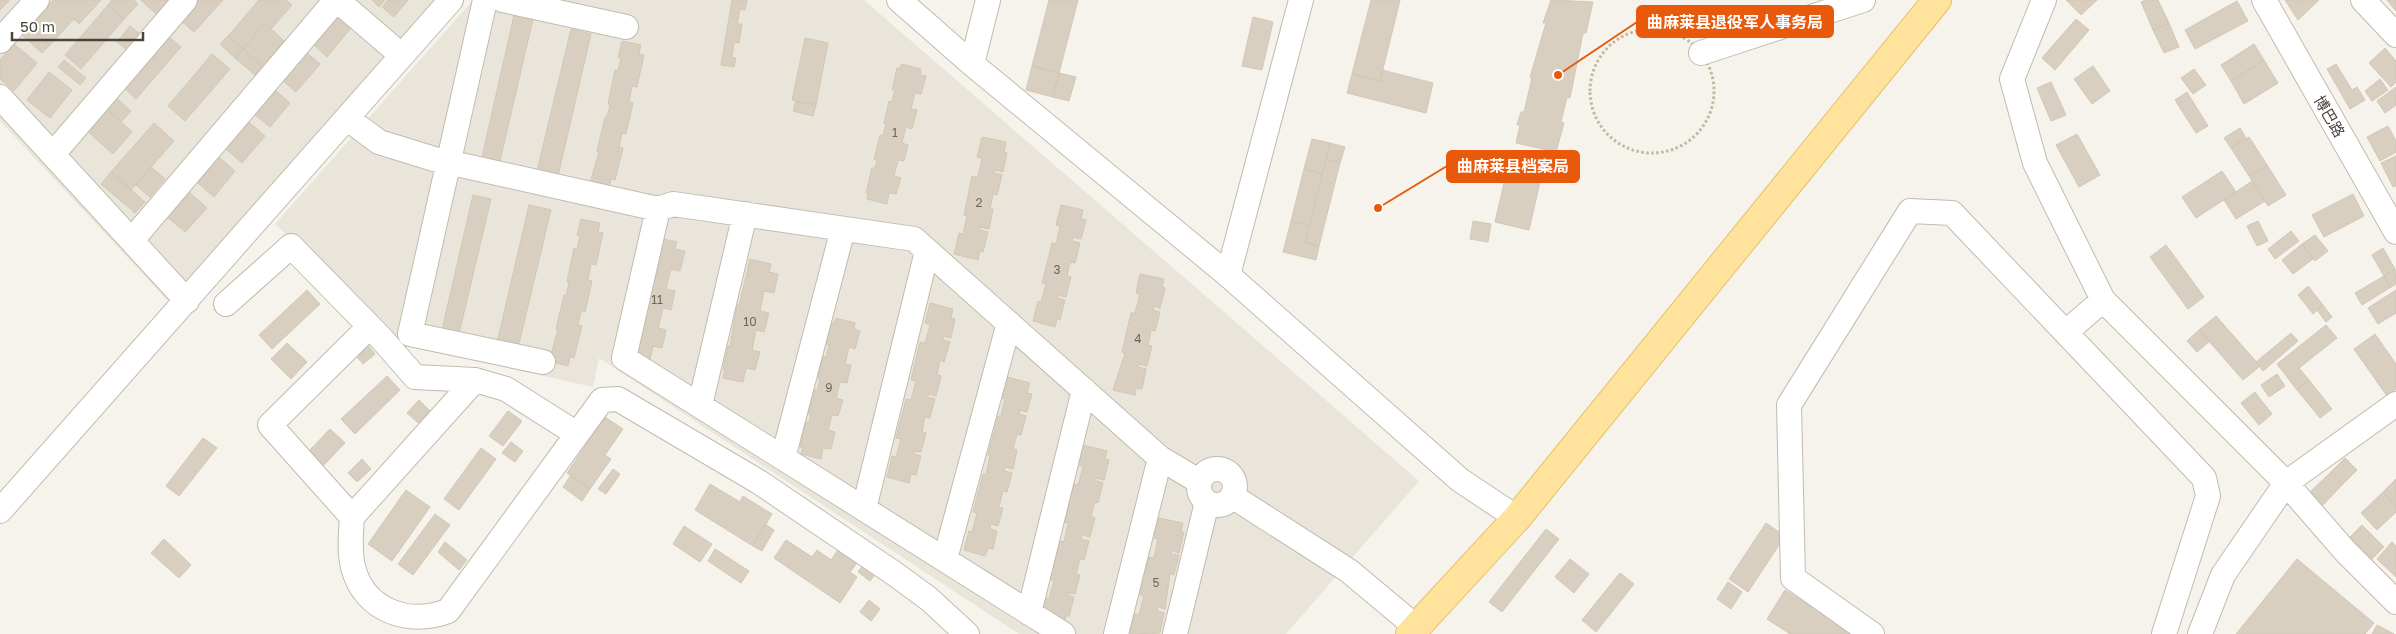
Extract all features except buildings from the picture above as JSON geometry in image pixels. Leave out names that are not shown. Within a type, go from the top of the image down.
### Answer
[{"type":"main road","points":[[1413,631],[1517,518],[1937,0]]},
{"type":"street","points":[[0,41],[37,0]]},
{"type":"street","points":[[53,154],[185,0]]},
{"type":"street","points":[[132,240],[337,0],[401,55]]},
{"type":"street","points":[[0,511],[348,119],[401,55],[451,0]]},
{"type":"street","points":[[485,0],[410,334],[543,362]]},
{"type":"street","points":[[503,0],[626,27]]},
{"type":"street","points":[[899,0],[972,64],[1228,275],[1460,480],[1517,518]]},
{"type":"street","points":[[972,64],[988,0]]},
{"type":"street","points":[[1228,275],[1301,0]]},
{"type":"street","points":[[1701,53],[1863,0]]},
{"type":"street","points":[[2044,0],[2012,79],[2035,163],[2103,300],[2286,483],[2345,551],[2396,602]]},
{"type":"street","name":"博巴路","points":[[2264,0],[2396,232]]},
{"type":"street","points":[[2363,0],[2396,35]]},
{"type":"street","points":[[0,97],[187,301]]},
{"type":"street","points":[[348,119],[379,142],[448,162],[658,209],[673,204],[914,239],[1160,458],[1203,492],[1219,505],[1226,503],[1232,496],[1235,485],[1233,478],[1222,470],[1208,471],[1203,492],[1174,634]]},
{"type":"street","points":[[658,209],[624,358],[1063,634]]},
{"type":"street","points":[[1872,634],[1793,578],[1789,406],[1910,211],[1952,213],[2204,478],[2208,496],[2164,634]]},
{"type":"street","points":[[700,405],[745,214]]},
{"type":"street","points":[[783,458],[843,229]]},
{"type":"street","points":[[226,304],[291,246],[381,338],[415,377],[475,380],[506,389],[578,434]]},
{"type":"street","points":[[864,509],[927,251]]},
{"type":"street","points":[[2066,332],[2103,300]]},
{"type":"street","points":[[945,560],[1009,324]]},
{"type":"street","points":[[369,327],[270,425],[352,517],[352,565],[356,576],[368,595],[385,610],[417,618],[438,615],[448,611],[602,400],[618,399],[758,482],[879,563],[929,599],[966,634]]},
{"type":"street","points":[[352,517],[475,380]]},
{"type":"street","points":[[1029,612],[1084,390]]},
{"type":"street","points":[[2200,634],[2223,575],[2286,483],[2396,404]]},
{"type":"street","points":[[1116,634],[1160,458]]},
{"type":"street","points":[[1232,496],[1349,571],[1413,631]]},
{"type":"path","points":[[1657,29],[1681,36],[1701,53],[1712,76],[1713,102],[1704,126],[1685,144],[1661,153],[1635,151],[1623,146],[1604,130],[1592,106],[1591,80],[1601,57],[1614,42],[1631,33],[1657,29]]},
{"type":"shaded area","points":[[0,0],[439,0],[171,304],[0,121]]},
{"type":"shaded area","points":[[473,0],[864,0],[1419,481],[1286,634],[1019,634],[599,358],[593,387],[405,345],[275,224]]},
{"type":"place","name":"曲麻莱县退役军人事务局","points":[[1558,75]]},
{"type":"place","name":"曲麻莱县档案局","points":[[1378,208]]}]
